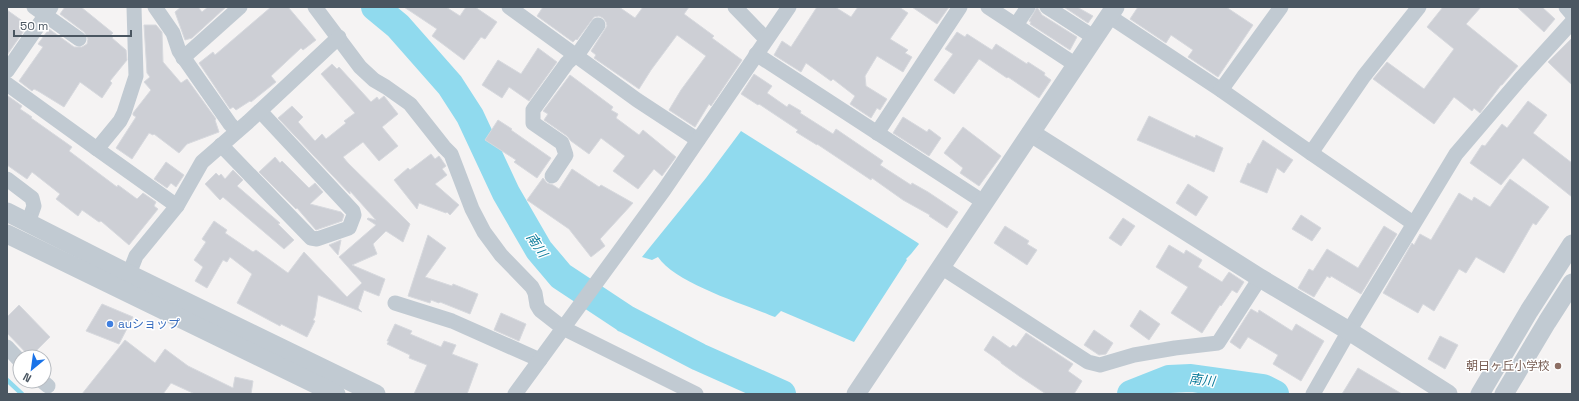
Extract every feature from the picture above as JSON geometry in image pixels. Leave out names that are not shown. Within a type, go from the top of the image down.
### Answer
[{"type":"street","points":[[97,149],[120,121],[136,76],[134,7]]},
{"type":"street","points":[[155,7],[173,33],[176,44],[183,58],[230,124],[237,131]]},
{"type":"street","points":[[183,58],[240,7]]},
{"type":"street","points":[[315,7],[339,37],[352,58],[374,80],[410,104],[451,154],[472,209],[484,232],[501,255],[532,287],[536,293],[537,305],[540,310],[563,328],[696,394]]},
{"type":"street","points":[[735,7],[766,39]]},
{"type":"street","points":[[515,394],[628,240],[789,7]]},
{"type":"street","points":[[877,133],[960,7]]},
{"type":"street","points":[[988,7],[1076,65]]},
{"type":"street","points":[[1016,25],[1028,7]]},
{"type":"street","points":[[1047,7],[1095,38]]},
{"type":"street","points":[[1221,90],[1281,7]]},
{"type":"street","points":[[1311,153],[1364,76],[1419,7]]},
{"type":"street","points":[[1566,7],[1572,14]]},
{"type":"street","points":[[517,9],[637,100],[698,140]]},
{"type":"street","points":[[7,71],[43,10],[79,39]]},
{"type":"street","points":[[857,392],[1112,12],[1221,90],[1413,223]]},
{"type":"street","points":[[1315,391],[1413,223],[1456,154],[1522,77],[1572,22]]},
{"type":"street","points":[[552,176],[566,155],[562,143],[535,125],[533,122],[532,113],[567,62],[576,55],[598,25]]},
{"type":"street","points":[[128,274],[136,256],[177,206],[202,162],[260,111],[339,37]]},
{"type":"street","points":[[756,54],[985,203]]},
{"type":"street","points":[[7,84],[177,206]]},
{"type":"street","points":[[221,145],[312,238],[317,239],[349,228],[354,214],[353,211],[260,111]]},
{"type":"street","points":[[1031,133],[1260,278],[1349,331],[1448,394]]},
{"type":"street","points":[[7,179],[32,198],[34,206],[28,223]]},
{"type":"street","points":[[7,212],[128,274],[376,394]]},
{"type":"street","points":[[7,234],[336,394]]},
{"type":"street","points":[[1480,394],[1529,311],[1572,244]]},
{"type":"street","points":[[941,266],[1088,362],[1096,365],[1134,355],[1218,343],[1260,278]]},
{"type":"street","points":[[1504,394],[1572,283]]},
{"type":"street","points":[[395,303],[452,321],[540,360]]},
{"type":"water","points":[[741,131],[919,244],[906,259],[907,260],[854,342],[781,311],[775,317],[730,300],[679,276],[667,267],[658,257],[652,260],[642,257],[706,178]]},
{"type":"building","points":[[65,7],[81,7],[113,33],[111,35],[113,37],[112,38],[126,50],[127,60],[110,81],[112,83],[102,98],[80,82],[64,107],[34,89],[32,91],[19,81],[43,47],[38,44],[49,29],[74,47],[82,47],[87,44],[88,39],[84,32],[60,14]]},
{"type":"building","points":[[181,7],[198,7],[202,12],[208,7],[226,7],[192,38],[185,40],[175,12]]},
{"type":"building","points":[[271,7],[288,7],[316,40],[303,50],[301,48],[271,76],[276,82],[251,102],[250,101],[236,110],[233,107],[230,109],[199,63],[213,52],[215,55]]},
{"type":"building","points":[[404,7],[446,7],[460,16],[466,7],[475,7],[497,22],[485,39],[481,37],[464,60],[432,36],[437,29]]},
{"type":"building","points":[[543,7],[619,7],[635,18],[643,7],[689,7],[684,14],[714,36],[712,38],[742,60],[711,106],[709,104],[695,127],[669,110],[681,90],[706,56],[677,35],[639,89],[594,58],[596,55],[591,51],[607,26],[603,18],[599,16],[594,17],[577,40],[576,39],[573,42],[537,16]]},
{"type":"building","points":[[817,7],[835,7],[851,17],[858,7],[899,7],[908,13],[890,39],[908,50],[905,53],[912,57],[903,72],[877,56],[865,76],[866,86],[887,99],[880,110],[877,108],[871,118],[850,104],[855,96],[833,79],[831,81],[806,63],[801,72],[774,55],[782,41],[791,47]]},
{"type":"building","points":[[912,7],[949,7],[937,24]]},
{"type":"building","points":[[1037,7],[1042,15],[1077,37],[1070,50],[1030,24],[1031,22],[1029,21]]},
{"type":"building","points":[[1064,7],[1077,7],[1093,16],[1088,23]]},
{"type":"building","points":[[1138,7],[1226,7],[1253,25],[1218,77],[1188,57],[1193,50],[1171,35],[1166,43],[1130,19]]},
{"type":"building","points":[[1443,7],[1481,7],[1466,24],[1518,66],[1501,85],[1480,113],[1474,108],[1472,111],[1454,97],[1434,124],[1373,79],[1387,62],[1424,89],[1454,49],[1427,27]]},
{"type":"building","points":[[1517,7],[1542,7],[1555,19],[1544,32]]},
{"type":"building","points":[[7,10],[28,25],[7,55]]},
{"type":"building","points":[[144,25],[156,25],[162,32],[163,62],[181,83],[187,79],[216,119],[219,132],[187,144],[179,153],[154,134],[149,133],[132,159],[116,148],[136,117],[133,113],[151,90],[144,82],[150,77],[147,73]]},
{"type":"building","points":[[957,32],[965,37],[967,34],[992,50],[996,44],[1027,64],[1028,62],[1045,73],[1044,75],[1051,80],[1039,98],[979,59],[954,94],[934,80],[953,54],[945,49]]},
{"type":"building","points":[[1572,38],[1572,85],[1548,62]]},
{"type":"building","points":[[538,48],[557,62],[529,101],[509,87],[502,98],[482,85],[498,60],[521,74]]},
{"type":"building","points":[[332,64],[337,69],[339,67],[371,102],[377,97],[379,100],[384,96],[398,114],[382,127],[398,146],[379,161],[363,142],[343,157],[410,224],[403,242],[386,231],[373,244],[377,254],[352,265],[385,279],[379,296],[364,290],[358,308],[362,312],[318,295],[313,320],[315,321],[307,337],[281,324],[280,326],[237,303],[252,274],[230,257],[227,262],[223,260],[207,288],[195,281],[203,267],[194,260],[206,242],[202,239],[214,221],[227,230],[225,233],[253,252],[256,250],[288,273],[304,252],[347,297],[362,283],[339,257],[376,225],[367,219],[368,218],[376,220],[350,191],[350,194],[278,118],[292,106],[303,117],[298,122],[315,141],[322,134],[326,139],[346,123],[344,121],[355,113],[321,74]]},
{"type":"building","points":[[754,74],[772,86],[767,93],[787,107],[789,104],[801,111],[800,113],[833,134],[836,129],[883,161],[880,165],[911,185],[912,183],[928,192],[958,212],[947,228],[929,216],[930,215],[903,200],[872,178],[871,180],[817,144],[796,132],[798,130],[741,94]]},
{"type":"building","points":[[570,75],[613,107],[611,110],[618,114],[616,118],[639,135],[643,130],[676,157],[662,176],[654,169],[638,189],[613,171],[625,156],[601,138],[589,154],[544,120],[548,114],[543,111]]},
{"type":"building","points":[[8,96],[22,106],[20,109],[32,117],[31,118],[72,147],[69,151],[117,187],[118,185],[137,199],[143,193],[156,202],[154,206],[158,209],[129,245],[101,221],[99,222],[82,210],[78,216],[56,199],[60,194],[32,172],[27,179],[7,165]]},
{"type":"building","points":[[1528,101],[1547,115],[1533,133],[1572,163],[1572,197],[1523,158],[1501,185],[1470,163],[1482,145],[1485,146],[1502,124],[1507,128]]},
{"type":"building","points":[[1149,116],[1195,138],[1196,135],[1223,148],[1214,172],[1137,140]]},
{"type":"building","points":[[903,117],[927,132],[929,129],[941,138],[929,156],[893,133]]},
{"type":"building","points":[[498,120],[551,158],[537,178],[514,162],[516,160],[485,140]]},
{"type":"building","points":[[963,127],[1001,156],[979,186],[960,173],[963,168],[944,153]]},
{"type":"building","points":[[1263,140],[1293,160],[1284,173],[1277,168],[1267,193],[1240,182],[1248,163],[1250,164]]},
{"type":"building","points":[[431,154],[435,159],[439,156],[446,166],[442,169],[447,175],[435,184],[459,205],[450,215],[447,212],[446,213],[419,203],[417,209],[394,180],[408,168],[410,170]]},
{"type":"building","points":[[275,157],[280,163],[282,161],[309,188],[315,183],[323,192],[310,204],[341,212],[344,215],[342,221],[316,230],[297,208],[296,209],[259,172]]},
{"type":"building","points":[[166,162],[184,175],[176,187],[171,183],[167,188],[154,179]]},
{"type":"building","points":[[572,169],[599,187],[601,185],[633,203],[600,239],[605,246],[591,257],[569,229],[527,200],[543,178],[547,183],[559,189]]},
{"type":"building","points":[[233,170],[243,180],[237,186],[280,223],[278,224],[294,240],[284,249],[223,197],[220,200],[205,184],[216,173],[219,176],[221,174],[225,179]]},
{"type":"building","points":[[1510,179],[1549,207],[1536,225],[1533,223],[1504,273],[1476,257],[1466,273],[1459,269],[1434,311],[1423,304],[1418,313],[1383,293],[1412,243],[1414,245],[1420,234],[1431,240],[1459,193],[1472,201],[1474,197],[1490,207]]},
{"type":"building","points":[[1188,184],[1208,197],[1196,216],[1176,203]]},
{"type":"building","points":[[1301,215],[1321,228],[1312,241],[1292,229]]},
{"type":"building","points":[[1123,218],[1135,226],[1121,246],[1109,238]]},
{"type":"building","points":[[1005,226],[1029,241],[1027,244],[1037,250],[1027,265],[994,243]]},
{"type":"building","points":[[1384,226],[1397,234],[1361,294],[1331,276],[1330,278],[1327,276],[1314,297],[1298,288],[1309,269],[1313,271],[1327,249],[1358,268]]},
{"type":"building","points":[[428,235],[446,248],[425,277],[452,286],[453,284],[478,294],[470,314],[440,302],[431,300],[430,303],[408,296]]},
{"type":"building","points":[[341,240],[338,255],[329,245]]},
{"type":"building","points":[[1169,245],[1184,254],[1186,250],[1202,260],[1198,267],[1222,282],[1229,272],[1244,282],[1237,293],[1232,290],[1221,306],[1220,305],[1202,333],[1171,313],[1188,287],[1156,267]]},
{"type":"building","name":"auショップ","points":[[102,304],[133,317],[119,344],[86,331]]},
{"type":"building","points":[[19,305],[50,337],[38,349],[22,349],[7,333],[7,317]]},
{"type":"building","points":[[1251,309],[1258,313],[1259,310],[1292,331],[1296,324],[1324,341],[1301,381],[1273,364],[1278,355],[1248,337],[1240,349],[1230,342]]},
{"type":"building","points":[[1140,310],[1160,324],[1149,340],[1130,326]]},
{"type":"building","points":[[501,313],[526,324],[519,341],[494,330]]},
{"type":"building","points":[[395,324],[412,331],[410,334],[441,347],[444,341],[456,345],[452,354],[478,364],[467,394],[414,394],[427,365],[409,358],[410,355],[387,344]]},
{"type":"building","points":[[1094,330],[1113,343],[1106,354],[1099,355],[1084,345]]},
{"type":"building","points":[[1026,333],[1073,364],[1068,371],[1082,381],[1074,394],[1046,394],[984,350],[993,336],[1010,348],[1013,345],[1016,347]]},
{"type":"building","points":[[1440,336],[1458,345],[1445,369],[1428,359]]},
{"type":"building","points":[[125,340],[155,363],[165,349],[188,366],[233,388],[235,377],[253,381],[251,394],[195,394],[171,383],[163,394],[82,394]]},
{"type":"building","points":[[1358,368],[1402,394],[1342,394]]},
{"type":"waterway","name":"南川","points":[[375,7],[398,26],[450,85],[470,116],[506,193],[539,250],[561,276],[626,319],[699,357],[782,394]]},
{"type":"waterway","points":[[619,329],[626,319]]},
{"type":"waterway","name":"南川","points":[[1131,394],[1169,379],[1191,378],[1263,388],[1275,394]]},
{"type":"waterway","points":[[7,380],[22,394]]},
{"type":"place","name":"auショップ","points":[[110,324]]},
{"type":"place","name":"朝日ヶ丘小学校","points":[[1558,366]]}]
